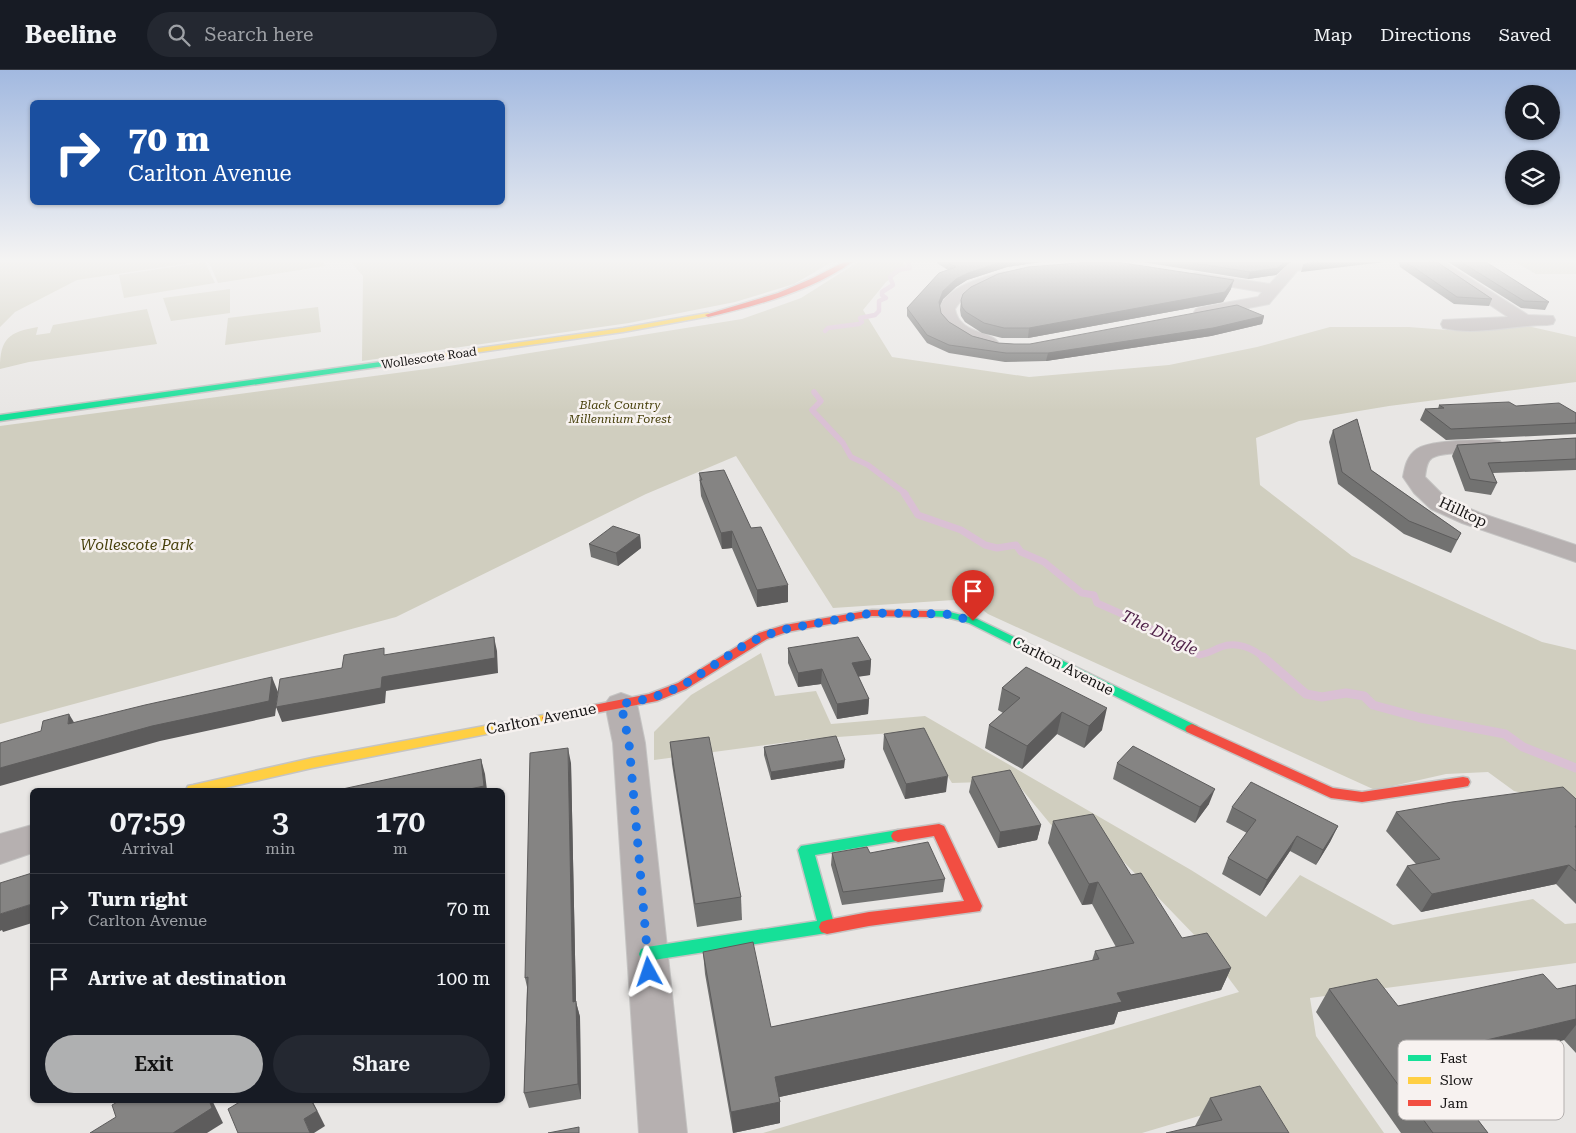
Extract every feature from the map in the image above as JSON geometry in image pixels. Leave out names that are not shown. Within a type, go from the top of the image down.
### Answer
[{"type":"street","name":"Wollescote Road","points":[[0,418],[613,331],[719,312]]},
{"type":"street","points":[[948,312],[948,317],[954,325],[966,334],[985,341],[1005,345]]},
{"type":"street","points":[[1188,315],[1206,312]]},
{"type":"street","points":[[1510,312],[1522,319]]},
{"type":"street","points":[[1449,324],[1464,326],[1522,319],[1548,320]]},
{"type":"street","name":"Hilltop","points":[[1518,445],[1450,448],[1425,453],[1417,462],[1414,477],[1422,488],[1439,504],[1470,518],[1576,554]]},
{"type":"street","name":"Carlton Avenue","points":[[202,788],[312,763],[652,698],[682,686],[743,646],[763,636],[786,629],[872,613],[946,614],[973,621],[1167,718],[1331,793],[1362,797],[1464,782]]},
{"type":"street","points":[[621,704],[629,743],[662,1133]]},
{"type":"street","points":[[647,954],[827,926],[869,919],[974,906],[940,830],[806,850],[827,926]]},
{"type":"street","points":[[0,849],[30,840]]},
{"type":"green space","points":[[0,312],[16,312],[15,312],[0,327]]},
{"type":"green space","points":[[132,312],[148,312],[157,344],[29,362],[0,369],[2,350],[8,338],[20,331],[38,327],[36,335],[50,333],[53,325]]},
{"type":"green space","points":[[168,312],[230,312],[230,313],[171,321]]},
{"type":"green space","points":[[280,312],[319,312],[321,332],[225,345],[228,318]]},
{"type":"green space","points":[[363,312],[687,312],[629,323],[362,361]]},
{"type":"green space","points":[[763,312],[864,312],[892,357],[1029,377],[1169,365],[1257,347],[1330,327],[1409,327],[1460,331],[1519,324],[1576,337],[1576,382],[1389,406],[1299,421],[1256,438],[1260,485],[1352,556],[1542,642],[1576,650],[1576,812],[1561,803],[1514,791],[1488,772],[1446,774],[1375,790],[988,614],[969,599],[833,608],[736,456],[646,494],[396,617],[0,724],[0,426],[449,366],[742,319]]},
{"type":"green space","points":[[761,653],[775,696],[816,691],[831,724],[925,716],[1191,870],[1266,917],[1300,875],[1393,925],[1533,899],[1565,924],[1576,923],[1576,963],[1310,998],[1316,1036],[1384,1133],[1278,1133],[1256,1099],[1142,1133],[763,1133],[1239,992],[1203,944],[1093,830],[1057,832],[1015,781],[952,783],[919,731],[811,739],[654,760],[654,732],[691,695]]},
{"type":"building","points":[[910,312],[941,312],[949,322],[972,336],[998,343],[1014,344],[1030,344],[1202,312],[1253,312],[1264,316],[1213,328],[1048,353],[1006,353],[949,345],[927,335]]},
{"type":"building","points":[[966,312],[1118,312],[1029,328],[1004,328],[984,323]]},
{"type":"building","points":[[1509,402],[1516,406],[1559,403],[1576,413],[1576,423],[1451,429],[1425,409],[1444,408],[1439,405]]},
{"type":"building","points":[[1357,419],[1371,470],[1461,533],[1457,540],[1409,521],[1342,472],[1333,430]]},
{"type":"building","points":[[1576,438],[1576,459],[1488,463],[1497,483],[1470,479],[1457,445]]},
{"type":"building","points":[[724,470],[751,528],[761,527],[788,585],[757,590],[732,531],[721,533],[699,473]]},
{"type":"building","points":[[613,526],[640,535],[616,553],[589,544]]},
{"type":"building","points":[[494,637],[495,658],[382,677],[381,688],[276,707],[280,679],[342,668],[344,655],[384,648],[384,655]]},
{"type":"building","points":[[858,637],[871,660],[852,663],[869,699],[837,704],[822,669],[798,673],[788,648]]},
{"type":"building","points":[[1026,667],[1107,708],[1089,726],[1062,712],[1027,746],[989,725],[1020,698],[1002,688]]},
{"type":"building","points":[[272,677],[269,701],[152,726],[0,768],[0,743],[41,731],[43,721],[69,714],[68,724]]},
{"type":"building","points":[[924,728],[948,776],[906,784],[884,734]]},
{"type":"building","points":[[836,736],[845,760],[771,772],[764,747]]},
{"type":"building","points":[[709,737],[741,897],[695,904],[670,742]]},
{"type":"building","points":[[1133,746],[1215,789],[1200,807],[1117,763]]},
{"type":"building","points":[[568,748],[573,1002],[576,1001],[578,1084],[524,1093],[528,977],[525,978],[530,753]]},
{"type":"building","points":[[481,759],[484,786],[474,788],[347,788]]},
{"type":"building","points":[[1010,770],[1041,825],[1000,832],[972,777]]},
{"type":"building","points":[[1251,782],[1338,826],[1323,850],[1297,836],[1267,880],[1228,858],[1256,820],[1232,807]]},
{"type":"building","points":[[1563,787],[1576,799],[1576,871],[1569,865],[1432,894],[1407,866],[1440,859],[1396,812],[1452,802]]},
{"type":"building","points":[[1093,814],[1131,875],[1141,873],[1182,938],[1207,933],[1231,968],[1117,993],[1122,1002],[775,1077],[780,1102],[731,1112],[703,952],[753,942],[771,1027],[1099,959],[1095,951],[1134,943],[1098,882],[1089,884],[1053,821]]},
{"type":"building","points":[[928,842],[945,879],[843,892],[832,853],[867,847],[870,853]]},
{"type":"building","points":[[30,874],[30,905],[0,914],[0,883]]},
{"type":"building","points":[[1543,974],[1557,989],[1576,985],[1576,1019],[1487,1040],[1398,1040],[1398,1085],[1329,989],[1377,979],[1398,1006]]},
{"type":"building","points":[[1260,1086],[1289,1133],[1166,1133],[1222,1120],[1210,1098]]},
{"type":"building","points":[[116,1103],[210,1103],[212,1108],[173,1133],[90,1133],[116,1117],[112,1105]]},
{"type":"building","points":[[238,1103],[313,1103],[317,1111],[304,1119],[310,1133],[238,1133],[228,1109]]},
{"type":"building","points":[[1424,1120],[1478,1120],[1488,1133],[1433,1133]]},
{"type":"building","points":[[579,1127],[579,1133],[548,1133]]},
{"type":"waterway","name":"The Dingle","points":[[825,331],[828,328],[859,324],[862,322],[860,318],[875,315],[878,312]]},
{"type":"waterway","name":"The Dingle","points":[[814,392],[821,401],[812,410],[843,443],[851,457],[868,465],[906,494]]},
{"type":"waterway","name":"The Dingle","points":[[904,493],[918,515],[961,530],[985,545],[997,548],[1016,545],[1021,552],[1044,562],[1082,593],[1094,595],[1097,603],[1131,618],[1199,655],[1227,645],[1238,645],[1255,651],[1264,658]]},
{"type":"waterway","name":"The Dingle","points":[[1263,657],[1306,694],[1322,697],[1346,693],[1364,696],[1373,705],[1421,718],[1505,734],[1523,747],[1576,768]]},
{"type":"traffic: fast","points":[[0,418],[409,360]]},
{"type":"traffic: fast","points":[[928,614],[946,614],[973,621],[1192,729]]},
{"type":"traffic: fast","points":[[647,954],[827,927],[806,850],[898,836]]},
{"type":"traffic: slow","points":[[409,360],[623,330],[708,315]]},
{"type":"traffic: slow","points":[[202,788],[312,763],[549,718]]},
{"type":"traffic: jam","points":[[708,315],[722,312]]},
{"type":"traffic: jam","points":[[549,718],[652,698],[682,686],[763,636],[785,629],[872,613],[928,614]]},
{"type":"traffic: jam","points":[[1192,729],[1331,793],[1362,797],[1463,782]]},
{"type":"traffic: jam","points":[[827,927],[869,919],[974,906],[939,830],[898,836]]},
{"type":"route","points":[[649,972],[629,743],[621,704],[652,698],[682,686],[743,646],[763,636],[786,629],[872,613],[946,614],[973,621]]},
{"type":"park label","name":"Black Country Millennium Forest","points":[[620,412]]},
{"type":"park label","name":"Wollescote Park","points":[[137,545]]}]
